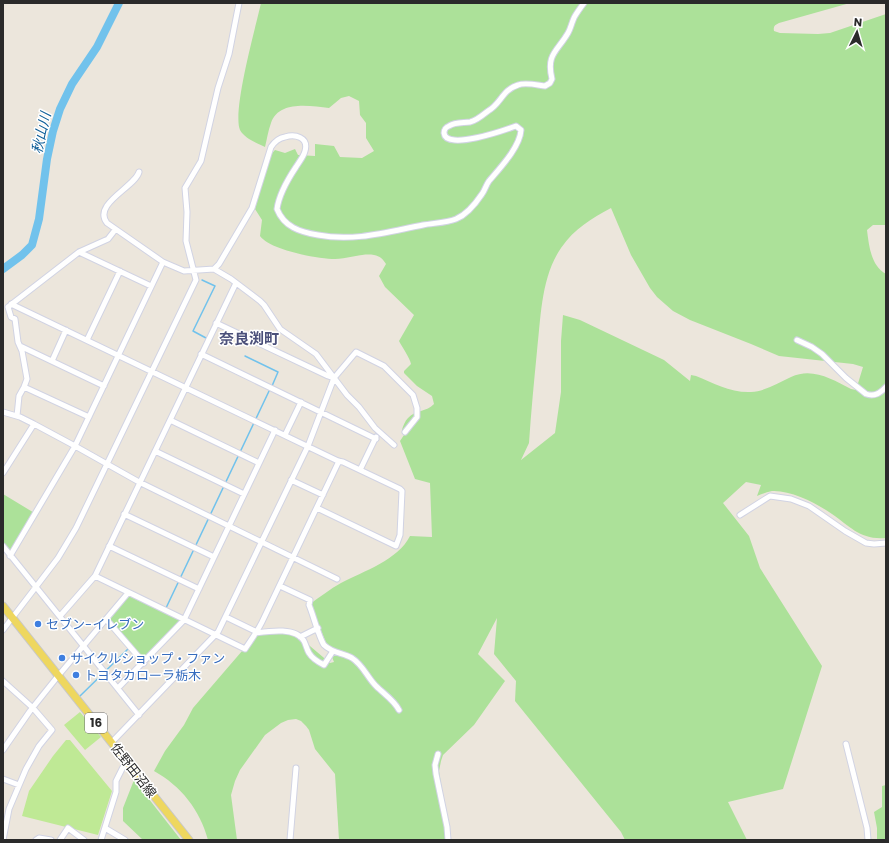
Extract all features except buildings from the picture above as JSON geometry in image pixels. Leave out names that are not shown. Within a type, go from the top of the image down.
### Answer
[{"type":"main road","name":"佐野田沼線","points":[[3,606],[189,840]]},
{"type":"street","points":[[3,630],[58,558],[76,528],[195,284],[195,271],[186,241],[185,188],[201,161],[218,88],[229,54],[239,3]]},
{"type":"street","points":[[214,269],[219,264],[252,208],[271,147],[276,141],[286,136],[302,137],[306,146],[305,151],[292,172],[277,209],[279,215],[293,228],[309,234],[326,237],[361,237],[457,219],[479,199],[488,183],[508,157],[520,138],[521,130],[516,126],[460,141],[448,140],[444,134],[445,130],[450,125],[472,122],[493,108],[505,91],[517,85],[545,86],[550,83],[552,78],[549,67],[552,58],[556,49],[568,33],[575,16],[584,3]]},
{"type":"street","points":[[139,172],[138,175],[115,196],[104,211],[105,221],[115,230],[163,262],[184,271],[214,269],[236,283],[264,305],[280,329],[316,354],[346,395],[359,407],[372,426],[394,445]]},
{"type":"street","points":[[17,416],[20,396],[27,381],[26,368],[22,350],[18,342],[15,319],[11,317],[7,308],[79,252],[108,239],[115,230]]},
{"type":"street","points":[[79,252],[152,286]]},
{"type":"street","points":[[10,556],[75,446],[163,262]]},
{"type":"street","points":[[87,340],[120,271]]},
{"type":"street","points":[[60,616],[95,576],[236,283]]},
{"type":"street","points":[[11,304],[400,489],[402,491],[400,535],[396,546],[317,508]]},
{"type":"street","points":[[216,323],[334,378]]},
{"type":"street","points":[[52,361],[66,330]]},
{"type":"street","points":[[797,340],[812,347],[822,354],[846,378],[866,394],[871,396],[878,394],[886,387]]},
{"type":"street","points":[[19,346],[104,386]]},
{"type":"street","points":[[112,742],[218,632],[308,446],[334,378],[356,352],[384,366],[413,396],[417,417],[405,432]]},
{"type":"street","points":[[201,354],[376,439]]},
{"type":"street","points":[[24,387],[89,417]]},
{"type":"street","points":[[285,435],[301,402]]},
{"type":"street","points":[[3,412],[17,416],[34,424],[139,482],[337,579]]},
{"type":"street","points":[[170,420],[259,462]]},
{"type":"street","points":[[3,473],[34,424]]},
{"type":"street","points":[[118,688],[144,663],[184,620],[275,430]]},
{"type":"street","points":[[360,470],[379,432]]},
{"type":"street","points":[[154,451],[244,494]]},
{"type":"street","points":[[95,576],[245,649],[257,632],[280,586],[339,461]]},
{"type":"street","points":[[291,480],[323,495]]},
{"type":"street","points":[[740,515],[770,496],[791,498],[810,506],[845,532],[866,543],[886,543]]},
{"type":"street","points":[[124,514],[214,557]]},
{"type":"street","points":[[3,546],[139,715]]},
{"type":"street","points":[[109,546],[199,589]]},
{"type":"street","points":[[280,586],[310,600],[309,605],[324,644],[333,651],[357,662],[375,686],[388,697],[399,710]]},
{"type":"street","points":[[3,750],[58,676],[128,593]]},
{"type":"street","points":[[226,617],[257,632],[285,631],[292,633],[304,640],[309,654],[324,665],[333,651]]},
{"type":"street","points":[[106,619],[144,663]]},
{"type":"street","points":[[300,638],[318,628]]},
{"type":"street","points":[[3,681],[33,708],[52,730],[32,759],[19,785],[4,826],[4,840]]},
{"type":"street","points":[[3,690],[7,685]]},
{"type":"street","points":[[846,744],[867,828],[868,840]]},
{"type":"street","points":[[438,754],[435,765],[436,774],[448,827],[448,840]]},
{"type":"street","points":[[101,840],[116,792],[116,781],[123,767],[128,764]]},
{"type":"street","points":[[290,840],[296,768]]},
{"type":"street","points":[[3,779],[19,785]]},
{"type":"street","points":[[60,840],[68,828],[84,840]]},
{"type":"street","points":[[105,828],[126,840]]},
{"type":"street","points":[[36,840],[39,838],[51,840]]},
{"type":"green space","points":[[261,3],[850,3],[779,23],[775,25],[774,28],[774,31],[780,33],[818,34],[830,33],[886,14],[886,225],[873,225],[867,230],[870,249],[874,261],[886,274],[886,538],[862,535],[819,506],[795,495],[772,491],[757,496],[761,485],[746,482],[723,503],[749,536],[760,568],[822,666],[783,789],[728,802],[747,840],[625,840],[621,832],[515,701],[516,681],[494,654],[497,618],[478,654],[505,681],[474,725],[443,755],[441,761],[439,771],[450,840],[339,840],[335,774],[315,749],[309,730],[301,721],[296,719],[281,723],[265,735],[240,770],[231,795],[237,840],[208,840],[195,809],[188,800],[173,784],[154,771],[165,751],[184,725],[193,708],[260,630],[290,634],[304,641],[330,663],[334,662],[310,604],[337,585],[389,558],[405,544],[410,536],[432,537],[430,483],[415,479],[400,441],[406,432],[402,430],[408,418],[411,415],[431,407],[434,404],[432,396],[417,386],[404,373],[404,371],[411,364],[399,341],[414,315],[385,287],[379,276],[386,264],[381,258],[374,255],[335,259],[295,253],[274,246],[260,236],[262,220],[255,209],[268,158],[275,150],[285,153],[295,149],[298,155],[315,156],[315,144],[334,146],[340,157],[362,158],[374,151],[366,138],[366,123],[360,115],[359,101],[349,96],[341,98],[329,108],[296,106],[281,111],[275,116],[271,123],[265,147],[251,140],[242,133],[238,120],[239,105]],"holes":[[[611,208],[631,255],[650,288],[657,297],[673,311],[690,320],[779,356],[853,364],[863,367],[856,390],[829,378],[807,373],[799,374],[767,388],[751,392],[736,391],[691,375],[690,381],[664,360],[580,320],[563,315],[561,341],[561,392],[555,433],[521,460],[529,443],[541,311],[546,284],[554,259],[566,241],[578,229]]]},
{"type":"green space","points":[[3,494],[36,514],[10,556],[3,546]]},
{"type":"green space","points":[[130,596],[179,619],[179,623],[145,659],[142,659],[110,620],[110,616],[126,597]]},
{"type":"green space","points":[[80,712],[101,737],[85,750],[64,725]]},
{"type":"green space","points":[[66,740],[70,740],[112,791],[98,835],[22,816],[29,791]]},
{"type":"green space","points":[[134,780],[181,840],[143,840],[123,821],[123,808]]},
{"type":"green space","points":[[886,785],[886,840],[877,840],[877,828],[874,812],[882,807],[882,786]]},
{"type":"waterway","name":"秋山川","points":[[3,269],[22,255],[32,245],[39,219],[47,159],[53,131],[60,109],[72,84],[97,47],[119,3]]},
{"type":"waterway","points":[[202,280],[215,286],[193,331],[206,338]]},
{"type":"waterway","points":[[245,356],[278,372],[272,386]]},
{"type":"waterway","points":[[166,608],[270,389]]},
{"type":"waterway","points":[[80,696],[128,649]]},
{"type":"place","name":"セブン-イレブン","points":[[38,624]]},
{"type":"place","name":"サイクルショップ・ファン","points":[[62,658]]},
{"type":"place","name":"トヨタカローラ栃木","points":[[76,675]]},
{"type":"district","name":"奈良渕町","points":[[249,339]]}]
